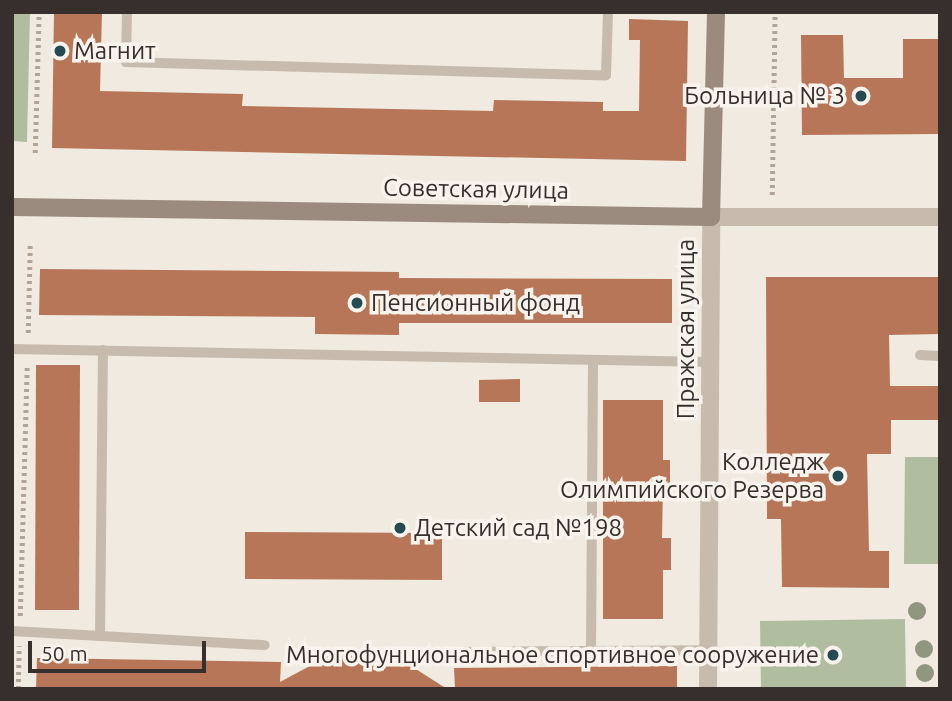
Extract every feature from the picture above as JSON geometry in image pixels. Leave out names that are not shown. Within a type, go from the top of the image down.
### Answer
[{"type":"street","name":"Пражская улица","points":[[708,689],[711,217],[716,12]]},
{"type":"street","name":"Советская улица","points":[[12,207],[711,217],[940,217]]},
{"type":"lane","points":[[127,12],[126,62],[606,75],[608,12]]},
{"type":"lane","points":[[12,349],[710,362]]},
{"type":"lane","points":[[100,636],[103,350]]},
{"type":"lane","points":[[920,355],[940,356]]},
{"type":"lane","points":[[591,651],[593,360]]},
{"type":"lane","points":[[16,631],[265,645]]},
{"type":"lane","points":[[447,652],[708,650]]},
{"type":"path","points":[[35,153],[38,12]]},
{"type":"path","points":[[772,195],[775,12]]},
{"type":"path","points":[[18,689],[16,631],[30,243]]},
{"type":"green space","points":[[12,12],[30,12],[27,142],[12,141]]},
{"type":"green space","points":[[905,457],[940,457],[940,564],[904,564]]},
{"type":"green space","name":"Многофунциональное спортивное сооружение","points":[[905,619],[906,689],[761,689],[760,621]]},
{"type":"building","points":[[54,12],[102,12],[100,91],[243,94],[242,106],[493,111],[494,100],[603,102],[603,111],[639,111],[640,40],[629,40],[629,19],[688,21],[686,161],[52,148]]},
{"type":"building","points":[[801,35],[843,35],[844,78],[903,78],[903,39],[940,39],[940,134],[802,135]]},
{"type":"building","points":[[40,269],[399,272],[399,278],[672,279],[672,323],[399,323],[399,335],[315,334],[315,317],[39,315]]},
{"type":"building","points":[[766,277],[940,277],[940,334],[889,335],[890,386],[940,386],[940,420],[891,420],[891,454],[867,454],[869,551],[889,551],[889,588],[782,587],[781,519],[767,519]]},
{"type":"building","points":[[36,365],[80,365],[79,610],[35,610]]},
{"type":"building","points":[[520,379],[520,402],[479,402],[479,380]]},
{"type":"building","points":[[603,400],[663,400],[663,460],[670,460],[670,485],[663,485],[662,538],[671,538],[671,570],[663,570],[663,619],[603,619]]},
{"type":"building","points":[[245,532],[442,533],[442,580],[245,579]]},
{"type":"building","points":[[386,650],[447,689],[36,689],[37,658],[281,662],[280,682],[336,652]]},
{"type":"building","points":[[677,666],[677,689],[455,689],[454,668]]},
{"type":"place","name":"Магнит","points":[[60,51]]},
{"type":"place","name":"Больница № 3","points":[[861,96]]},
{"type":"place","name":"Пенсионный фонд","points":[[357,303]]},
{"type":"place","name":"Колледж Олимпийского Резерва","points":[[838,476]]},
{"type":"place","name":"Детский сад №198","points":[[400,528]]},
{"type":"place","name":"Многофунциональное спортивное сооружение","points":[[833,655]]}]
